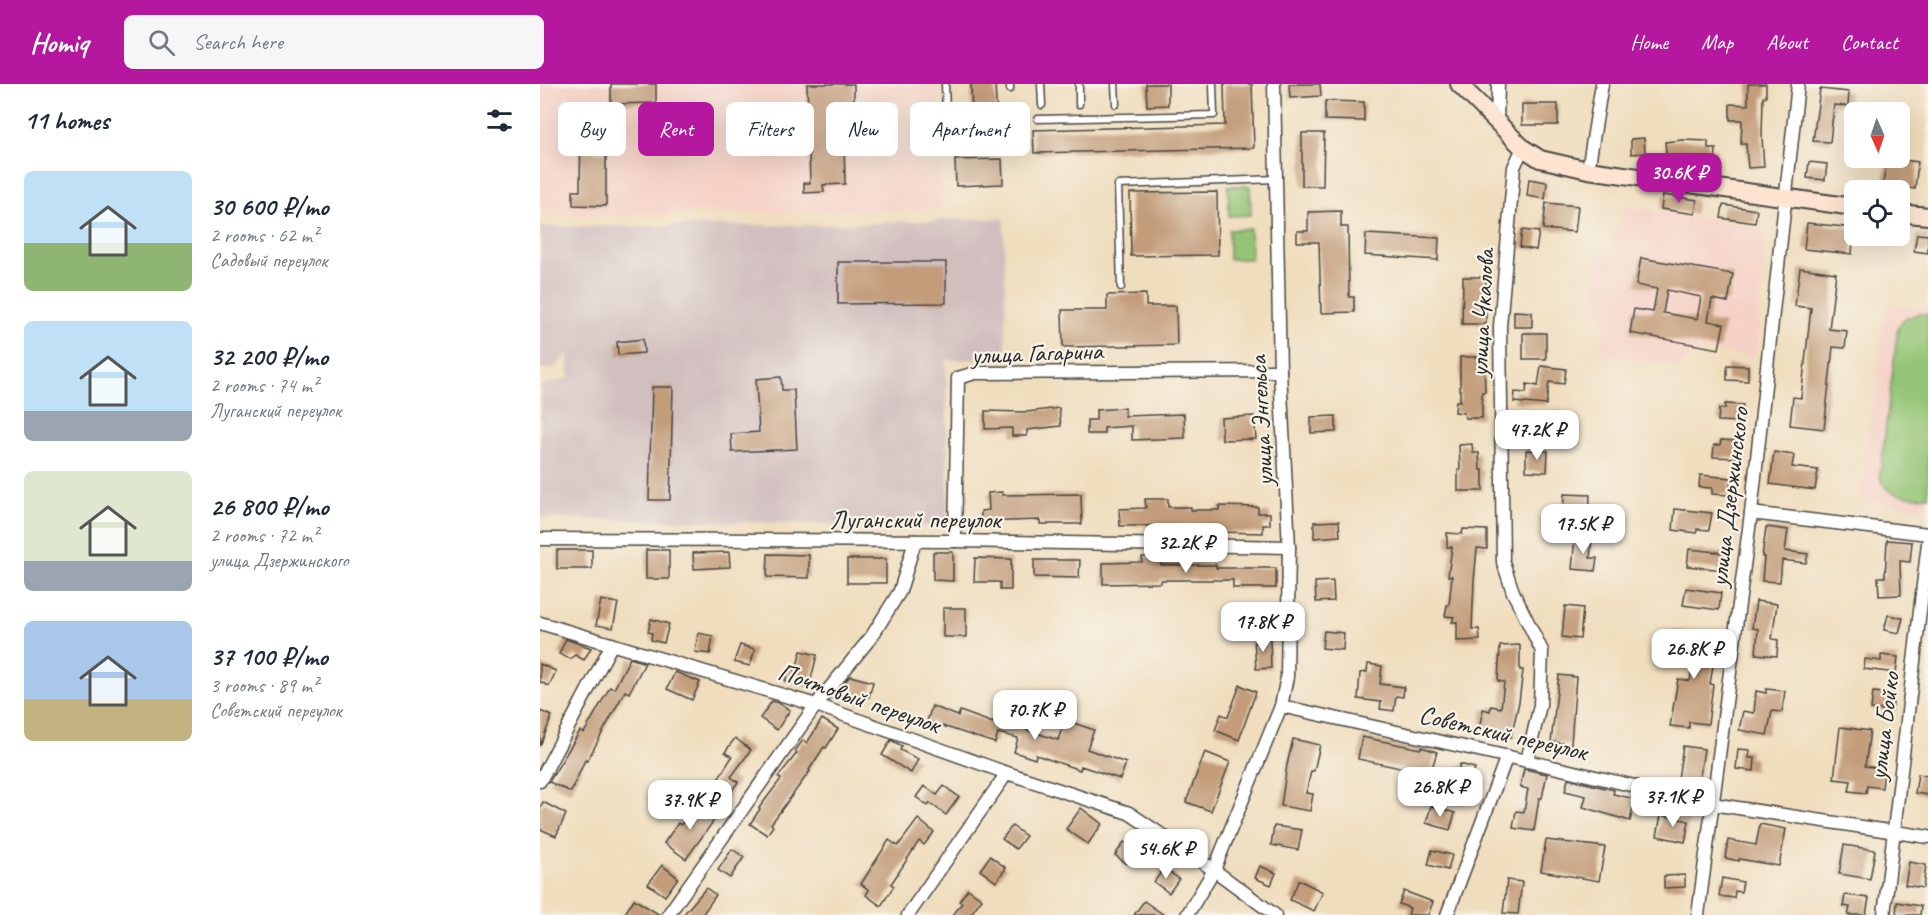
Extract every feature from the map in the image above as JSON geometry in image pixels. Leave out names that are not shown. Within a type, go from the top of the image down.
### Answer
[{"type":"street","name":"улица Энгельса","points":[[1187,915],[1214,870],[1281,706],[1287,677],[1289,547],[1280,371],[1274,84]]},
{"type":"street","points":[[1459,84],[1523,148],[1540,159],[1588,170],[1844,206]]},
{"type":"street","points":[[1497,121],[1498,84]]},
{"type":"street","points":[[1588,170],[1602,84]]},
{"type":"street","name":"улица Дзержинского","points":[[1698,915],[1751,513],[1798,84]]},
{"type":"street","name":"улица Чкалова","points":[[1523,148],[1514,167],[1500,337],[1503,562],[1513,592],[1542,651],[1540,705],[1527,760]]},
{"type":"street","points":[[1910,214],[1928,216]]},
{"type":"street","name":"улица Гагарина","points":[[955,541],[958,378],[975,373],[1280,371]]},
{"type":"street","points":[[1751,513],[1928,534]]},
{"type":"street","name":"Луганский переулок","points":[[540,539],[955,541],[1289,547]]},
{"type":"street","points":[[668,915],[816,705],[872,636],[900,591],[915,541]]},
{"type":"street","name":"улица Бойко","points":[[1884,915],[1928,543]]},
{"type":"street","name":"Почтовый переулок","points":[[540,623],[816,705],[1007,773],[1129,813],[1214,870],[1275,915]]},
{"type":"street","points":[[540,781],[612,644]]},
{"type":"street","name":"Советский переулок","points":[[1281,706],[1527,760],[1712,804],[1928,837]]},
{"type":"street","points":[[1447,915],[1507,756]]},
{"type":"street","points":[[908,915],[1007,773]]},
{"type":"lane","points":[[945,84],[946,102]]},
{"type":"lane","points":[[1041,84],[1041,105]]},
{"type":"lane","points":[[1079,84],[1079,104]]},
{"type":"lane","points":[[1115,84],[1116,104]]},
{"type":"lane","points":[[1038,119],[1214,115],[1213,84]]},
{"type":"lane","points":[[1121,287],[1118,185],[1276,179]]},
{"type":"shaded area","points":[[540,84],[937,84],[938,102],[910,102],[910,156],[940,156],[942,209],[540,216]]},
{"type":"shaded area","points":[[1624,206],[1766,228],[1756,358],[1701,350],[1677,367],[1598,353],[1604,317],[1590,315],[1601,252],[1609,252]]},
{"type":"shaded area","points":[[1004,218],[1006,359],[946,360],[948,518],[936,526],[540,518],[540,386],[569,378],[568,353],[553,369],[540,369],[540,227],[823,225]]},
{"type":"shaded area","points":[[1886,304],[1928,310],[1928,509],[1859,499]]},
{"type":"green space","points":[[1228,186],[1250,186],[1251,215],[1229,216]]},
{"type":"green space","points":[[1250,229],[1251,259],[1229,259],[1229,230]]},
{"type":"green space","points":[[1918,314],[1928,314],[1928,496],[1914,497],[1892,491],[1882,482],[1880,475],[1898,327],[1904,319]]},
{"type":"building","points":[[611,84],[656,84],[656,102],[611,102]]},
{"type":"building","points":[[807,84],[854,84],[854,102],[826,102],[826,156],[844,156],[845,184],[823,185],[824,192],[804,193],[804,183],[810,183],[809,156],[814,156],[814,102],[808,102]]},
{"type":"building","points":[[971,84],[995,84],[996,102],[971,102]]},
{"type":"building","points":[[1146,84],[1168,84],[1168,105],[1147,106]]},
{"type":"building","points":[[1224,84],[1252,84],[1254,148],[1034,153],[1033,130],[1225,125]]},
{"type":"building","points":[[1289,84],[1320,84],[1321,96],[1290,98]]},
{"type":"building","points":[[1748,84],[1766,84],[1766,97],[1763,97],[1762,137],[1764,167],[1748,168],[1746,144],[1741,144],[1742,120],[1730,120],[1730,104],[1748,105]]},
{"type":"building","points":[[1820,89],[1849,92],[1848,102],[1844,102],[1844,106],[1834,105],[1830,142],[1813,141]]},
{"type":"building","points":[[1325,101],[1364,102],[1364,121],[1325,120]]},
{"type":"building","points":[[1522,104],[1558,104],[1558,125],[1522,125]]},
{"type":"building","points":[[1302,133],[1324,133],[1323,186],[1302,186]]},
{"type":"building","points":[[1644,138],[1645,153],[1631,154],[1631,139]]},
{"type":"building","points":[[1708,141],[1708,149],[1716,149],[1715,168],[1694,168],[1694,159],[1667,162],[1665,142]]},
{"type":"building","points":[[580,156],[606,156],[606,206],[573,205],[573,191],[580,191]]},
{"type":"building","points":[[1002,159],[1003,184],[956,186],[955,160]]},
{"type":"building","points":[[1910,161],[1918,162],[1915,189],[1910,188],[1910,180],[1884,180],[1886,168],[1910,168]]},
{"type":"building","points":[[1809,162],[1827,164],[1825,180],[1807,178]]},
{"type":"building","points":[[1529,179],[1547,182],[1545,199],[1527,196]]},
{"type":"building","points":[[1217,192],[1218,255],[1131,256],[1130,193]]},
{"type":"building","points":[[1663,195],[1697,200],[1695,214],[1661,209]]},
{"type":"building","points":[[1546,203],[1578,206],[1575,232],[1543,229]]},
{"type":"building","points":[[1723,205],[1757,210],[1755,223],[1721,218]]},
{"type":"building","points":[[1341,211],[1341,227],[1348,227],[1349,297],[1354,297],[1354,312],[1321,313],[1319,242],[1297,242],[1297,231],[1308,231],[1308,212]]},
{"type":"building","points":[[1807,223],[1844,227],[1844,246],[1853,246],[1852,254],[1804,249]]},
{"type":"building","points":[[1522,230],[1539,232],[1536,250],[1520,247]]},
{"type":"building","points":[[1366,234],[1439,238],[1438,260],[1365,255]]},
{"type":"building","points":[[1917,234],[1928,235],[1928,253],[1914,251]]},
{"type":"building","points":[[1641,258],[1733,274],[1728,302],[1712,299],[1708,321],[1724,324],[1719,349],[1630,333],[1634,309],[1653,312],[1657,289],[1636,285]],"holes":[[[1667,290],[1701,297],[1697,319],[1663,313]]]},
{"type":"building","points":[[838,262],[946,262],[946,303],[838,304]]},
{"type":"building","points":[[1800,268],[1836,273],[1829,329],[1847,331],[1845,348],[1833,347],[1824,429],[1790,425],[1793,397],[1801,398],[1811,308],[1795,306]]},
{"type":"building","points":[[1463,277],[1486,277],[1486,324],[1462,324]]},
{"type":"building","points":[[1146,294],[1146,306],[1176,306],[1177,345],[1063,347],[1062,310],[1107,310],[1107,295]]},
{"type":"building","points":[[1514,311],[1532,312],[1532,327],[1514,327]]},
{"type":"building","points":[[1523,333],[1546,333],[1546,359],[1523,359]]},
{"type":"building","points":[[643,339],[644,353],[618,355],[617,342]]},
{"type":"building","points":[[1460,357],[1484,357],[1485,392],[1482,392],[1482,418],[1465,418],[1464,413],[1455,412],[1456,401],[1460,401]]},
{"type":"building","points":[[1727,365],[1748,366],[1748,381],[1727,380]]},
{"type":"building","points":[[1541,366],[1566,369],[1564,384],[1549,382],[1546,405],[1514,402],[1515,392],[1526,393],[1527,384],[1538,386]]},
{"type":"building","points":[[781,377],[782,390],[794,390],[797,449],[732,452],[731,434],[759,432],[756,379]]},
{"type":"building","points":[[652,387],[673,387],[670,500],[649,500]]},
{"type":"building","points":[[1725,404],[1743,405],[1742,422],[1718,421],[1719,409],[1725,409]]},
{"type":"building","points":[[1059,408],[1061,426],[1027,430],[1027,436],[1012,436],[1012,428],[985,429],[985,411],[1027,412]]},
{"type":"building","points":[[1125,408],[1125,416],[1184,414],[1185,438],[1132,440],[1132,426],[1104,428],[1104,434],[1087,434],[1087,420],[1096,420],[1096,410]]},
{"type":"building","points":[[1254,416],[1256,439],[1222,440],[1221,418]]},
{"type":"building","points":[[1336,416],[1336,432],[1311,433],[1311,417]]},
{"type":"building","points":[[1517,428],[1536,429],[1535,446],[1517,446]]},
{"type":"building","points":[[1721,440],[1738,441],[1737,458],[1713,457],[1714,445],[1720,445]]},
{"type":"building","points":[[1472,444],[1473,453],[1479,453],[1480,470],[1483,470],[1483,491],[1458,491],[1459,445]]},
{"type":"building","points":[[1526,450],[1548,451],[1547,472],[1526,471]]},
{"type":"building","points":[[1774,452],[1794,455],[1792,467],[1818,470],[1815,490],[1770,484]]},
{"type":"building","points":[[1700,475],[1731,478],[1729,495],[1712,494],[1712,488],[1699,487]]},
{"type":"building","points":[[1002,492],[1002,495],[1081,494],[1082,524],[1040,524],[1040,520],[981,522],[981,511],[989,510],[988,493]]},
{"type":"building","points":[[1564,494],[1590,495],[1589,519],[1563,518]]},
{"type":"building","points":[[1145,499],[1168,499],[1168,507],[1191,507],[1191,510],[1219,510],[1219,506],[1258,507],[1258,513],[1270,513],[1270,525],[1263,525],[1263,533],[1214,532],[1214,525],[1120,526],[1119,509],[1146,508]]},
{"type":"building","points":[[1675,509],[1712,513],[1709,530],[1697,529],[1697,533],[1673,530]]},
{"type":"building","points":[[1339,521],[1340,536],[1314,538],[1314,522]]},
{"type":"building","points":[[1766,527],[1788,530],[1785,551],[1808,554],[1806,563],[1782,560],[1780,582],[1762,581]]},
{"type":"building","points":[[1463,529],[1487,530],[1487,549],[1477,548],[1474,581],[1472,629],[1479,629],[1480,640],[1457,641],[1457,622],[1452,622],[1454,617],[1445,616],[1447,605],[1449,605],[1452,576],[1448,576],[1452,547],[1447,547],[1447,533],[1462,534]]},
{"type":"building","points":[[1575,537],[1592,539],[1590,558],[1597,558],[1595,571],[1572,569]]},
{"type":"building","points":[[1887,540],[1912,542],[1910,562],[1900,561],[1901,595],[1879,596],[1878,577],[1885,577]]},
{"type":"building","points":[[1689,549],[1725,553],[1724,570],[1687,566]]},
{"type":"building","points":[[557,550],[592,550],[592,569],[557,569]]},
{"type":"building","points":[[646,550],[669,550],[669,579],[646,579]]},
{"type":"building","points":[[729,552],[730,567],[694,569],[693,553]]},
{"type":"building","points":[[933,552],[953,552],[953,581],[933,580]]},
{"type":"building","points":[[768,554],[809,555],[809,578],[767,577]]},
{"type":"building","points":[[1142,557],[1161,557],[1161,565],[1276,568],[1276,588],[1233,588],[1233,580],[1161,580],[1161,583],[1103,584],[1103,563],[1142,562]]},
{"type":"building","points":[[975,558],[1011,559],[1011,590],[1000,590],[1000,582],[974,582]]},
{"type":"building","points":[[847,559],[886,559],[886,583],[847,583]]},
{"type":"building","points":[[1034,560],[1080,560],[1079,578],[1034,577]]},
{"type":"building","points":[[1333,581],[1334,601],[1316,602],[1315,582]]},
{"type":"building","points":[[1686,588],[1721,593],[1719,610],[1683,605]]},
{"type":"building","points":[[601,600],[618,603],[613,628],[596,625]]},
{"type":"building","points":[[1756,601],[1777,604],[1772,639],[1778,640],[1777,656],[1756,654],[1758,629],[1752,628]]},
{"type":"building","points":[[1565,606],[1583,608],[1580,639],[1562,637]]},
{"type":"building","points":[[943,608],[966,608],[966,637],[943,637]]},
{"type":"building","points":[[1888,615],[1903,618],[1899,633],[1884,630]]},
{"type":"building","points":[[651,619],[669,624],[664,643],[651,640],[652,633],[648,632]]},
{"type":"building","points":[[1673,630],[1718,637],[1710,684],[1713,685],[1708,724],[1689,722],[1689,728],[1670,726],[1678,679],[1690,681],[1695,652],[1670,648]]},
{"type":"building","points":[[1324,631],[1344,633],[1343,650],[1322,648]]},
{"type":"building","points":[[698,633],[713,636],[710,654],[695,652]]},
{"type":"building","points":[[1270,638],[1271,668],[1256,669],[1254,639]]},
{"type":"building","points":[[566,639],[591,648],[584,660],[575,655],[570,659],[559,654]]},
{"type":"building","points":[[740,645],[755,649],[750,666],[734,662]]},
{"type":"building","points":[[1520,645],[1520,670],[1523,670],[1511,737],[1479,730],[1483,709],[1490,711],[1491,706],[1501,708],[1504,682],[1498,681],[1500,646]]},
{"type":"building","points":[[801,651],[817,655],[809,687],[785,681],[789,668],[796,670]]},
{"type":"building","points":[[1881,655],[1898,657],[1896,673],[1864,669],[1865,659],[1881,661]]},
{"type":"building","points":[[630,658],[645,663],[629,693],[625,691],[587,761],[585,760],[571,792],[549,782],[580,731],[584,733],[610,687],[614,689]]},
{"type":"building","points":[[540,664],[556,671],[549,686],[540,682]]},
{"type":"building","points":[[1368,664],[1382,666],[1380,684],[1404,687],[1403,697],[1396,696],[1394,711],[1380,709],[1381,702],[1358,699],[1360,673],[1367,672]]},
{"type":"building","points":[[675,672],[700,682],[692,700],[667,689]]},
{"type":"building","points":[[1559,675],[1576,677],[1571,744],[1551,742]]},
{"type":"building","points":[[850,676],[873,682],[869,697],[862,695],[860,704],[841,699],[845,682]]},
{"type":"building","points":[[1240,685],[1256,692],[1239,740],[1215,730],[1221,714],[1228,717]]},
{"type":"building","points":[[1766,689],[1785,691],[1782,712],[1772,711],[1767,735],[1739,730],[1743,711],[1754,713],[1756,691],[1766,693]]},
{"type":"building","points":[[1873,692],[1894,694],[1892,711],[1871,709]]},
{"type":"building","points":[[772,701],[790,710],[777,730],[760,718]]},
{"type":"building","points":[[932,706],[958,716],[960,711],[993,723],[996,713],[1020,720],[1018,727],[1058,740],[1065,720],[1094,730],[1087,749],[1126,763],[1120,779],[1081,766],[1080,770],[1036,755],[1035,759],[1014,752],[1018,738],[998,733],[995,743],[927,721]]},
{"type":"building","points":[[540,711],[552,716],[540,746]]},
{"type":"building","points":[[822,719],[838,729],[771,824],[773,826],[767,835],[750,824],[781,779],[778,777],[797,753],[795,751],[803,740],[807,743]]},
{"type":"building","points":[[1840,727],[1870,731],[1865,766],[1884,769],[1882,788],[1867,786],[1866,793],[1849,791],[1851,781],[1834,779]]},
{"type":"building","points":[[1362,737],[1437,752],[1428,781],[1417,778],[1419,772],[1358,759]]},
{"type":"building","points":[[735,738],[751,750],[731,777],[738,782],[727,798],[712,789],[732,757],[725,752]]},
{"type":"building","points":[[1293,739],[1320,745],[1306,793],[1313,794],[1310,811],[1281,806]]},
{"type":"building","points":[[891,740],[902,746],[900,750],[918,759],[911,773],[882,755]]},
{"type":"building","points":[[1683,746],[1704,749],[1699,782],[1678,779]]},
{"type":"building","points":[[1738,749],[1750,750],[1749,758],[1755,758],[1754,771],[1736,769]]},
{"type":"building","points":[[1205,752],[1230,762],[1211,811],[1186,802]]},
{"type":"building","points":[[1460,764],[1475,768],[1470,786],[1455,781]]},
{"type":"building","points":[[1524,769],[1547,774],[1542,798],[1539,798],[1534,831],[1513,828],[1516,811],[1524,812],[1528,789],[1520,787]]},
{"type":"building","points":[[1918,774],[1928,776],[1928,795],[1915,793]]},
{"type":"building","points":[[1568,779],[1614,790],[1613,794],[1635,799],[1630,821],[1583,807],[1586,796],[1565,791]]},
{"type":"building","points":[[924,786],[937,795],[944,786],[959,797],[946,815],[930,803],[928,806],[916,797]]},
{"type":"building","points":[[698,800],[709,808],[706,813],[715,819],[686,859],[664,843],[678,823],[681,825]]},
{"type":"building","points":[[543,802],[566,814],[556,836],[540,829],[540,808]]},
{"type":"building","points":[[1431,806],[1455,813],[1450,830],[1426,823]]},
{"type":"building","points":[[1081,808],[1102,824],[1088,844],[1066,829]]},
{"type":"building","points":[[1661,815],[1689,821],[1685,842],[1657,836]]},
{"type":"building","points":[[918,819],[934,832],[924,845],[919,841],[891,884],[894,886],[881,906],[866,895],[869,890],[861,884],[889,840],[898,846]]},
{"type":"building","points":[[1760,824],[1786,829],[1779,866],[1725,858],[1728,840],[1756,845]]},
{"type":"building","points":[[1012,826],[1026,836],[1016,849],[1002,839]]},
{"type":"building","points":[[1274,826],[1302,830],[1298,850],[1271,845]]},
{"type":"building","points":[[1546,840],[1605,847],[1599,881],[1541,871]]},
{"type":"building","points":[[1124,842],[1137,851],[1127,864],[1115,855]]},
{"type":"building","points":[[1844,845],[1875,850],[1870,879],[1839,874]]},
{"type":"building","points":[[732,849],[744,857],[730,878],[718,870]]},
{"type":"building","points":[[1432,850],[1452,855],[1448,870],[1428,865]]},
{"type":"building","points":[[990,856],[1006,868],[996,882],[980,870]]},
{"type":"building","points":[[1909,862],[1926,865],[1923,888],[1905,885]]},
{"type":"building","points":[[662,865],[678,878],[665,896],[648,884]]},
{"type":"building","points":[[1260,866],[1276,873],[1271,885],[1255,878]]},
{"type":"building","points":[[1164,868],[1179,879],[1169,893],[1154,882]]},
{"type":"building","points":[[1685,875],[1685,887],[1664,888],[1664,876]]},
{"type":"building","points":[[1722,878],[1743,882],[1741,892],[1735,891],[1734,898],[1719,896]]},
{"type":"building","points":[[1299,880],[1323,892],[1314,911],[1290,900]]},
{"type":"building","points":[[1507,880],[1522,882],[1518,914],[1503,913]]},
{"type":"building","points":[[706,888],[716,895],[702,915],[683,915]]},
{"type":"building","points":[[968,889],[982,899],[970,915],[953,915],[962,903],[959,901]]},
{"type":"building","points":[[1404,891],[1433,902],[1428,915],[1408,915],[1410,908],[1399,904]]},
{"type":"building","points":[[1845,895],[1869,898],[1866,915],[1848,915],[1850,907],[1843,906]]},
{"type":"building","points":[[634,899],[660,915],[624,915]]},
{"type":"building","points":[[1144,901],[1164,915],[1134,915]]},
{"type":"building","points":[[1897,902],[1921,906],[1920,915],[1896,915]]}]
